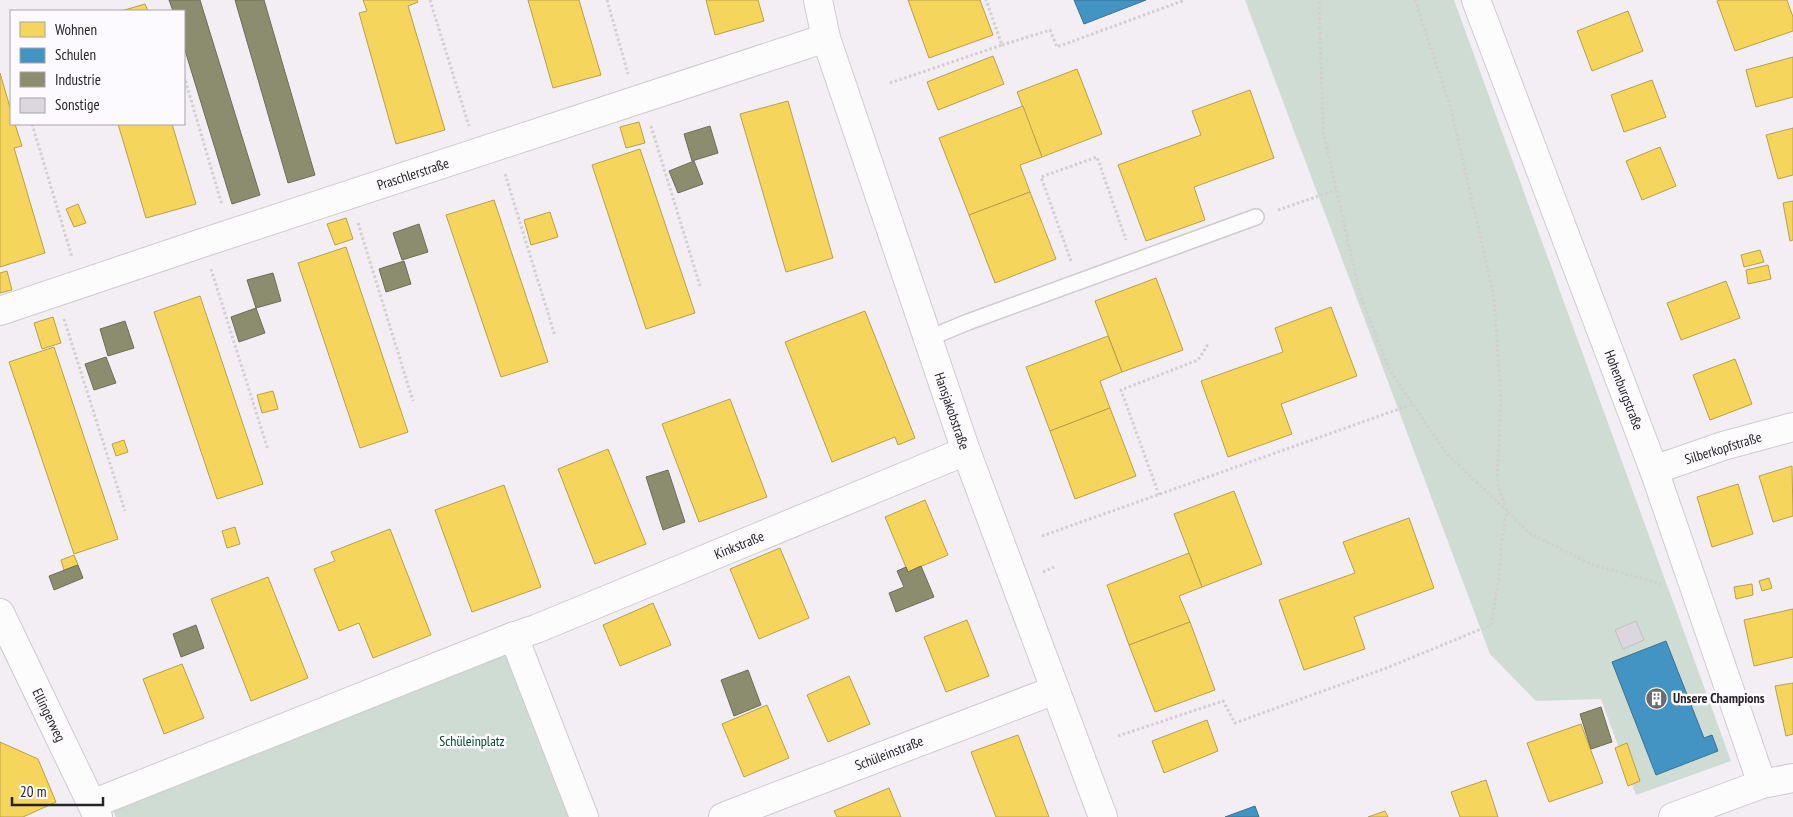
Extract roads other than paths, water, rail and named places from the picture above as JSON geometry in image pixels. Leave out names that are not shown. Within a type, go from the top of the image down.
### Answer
[{"type":"street","name":"Hansjakobstraße","points":[[818,0],[826,38],[966,452],[1103,817]]},
{"type":"street","name":"Hohenburgstraße","points":[[1476,0],[1654,470],[1762,784]]},
{"type":"street","name":"Praschlerstraße","points":[[0,311],[349,194],[826,38]]},
{"type":"street","name":"Silberkopfstraße","points":[[1654,470],[1723,446],[1793,427]]},
{"type":"street","name":"Kinkstraße","points":[[512,637],[536,629],[966,452]]},
{"type":"street","name":"Ellingerweg","points":[[0,613],[95,811]]},
{"type":"street","points":[[95,811],[512,637],[519,650],[584,817]]},
{"type":"street","name":"Schüleinstraße","points":[[723,817],[1055,690]]},
{"type":"street","points":[[1673,817],[1762,784],[1793,778]]},
{"type":"lane","points":[[927,339],[968,322],[1256,217]]},
{"type":"place","name":"Unsere Champions","points":[[1657,698]]},
{"type":"park label","name":"Schüleinplatz","points":[[472,741]]}]
